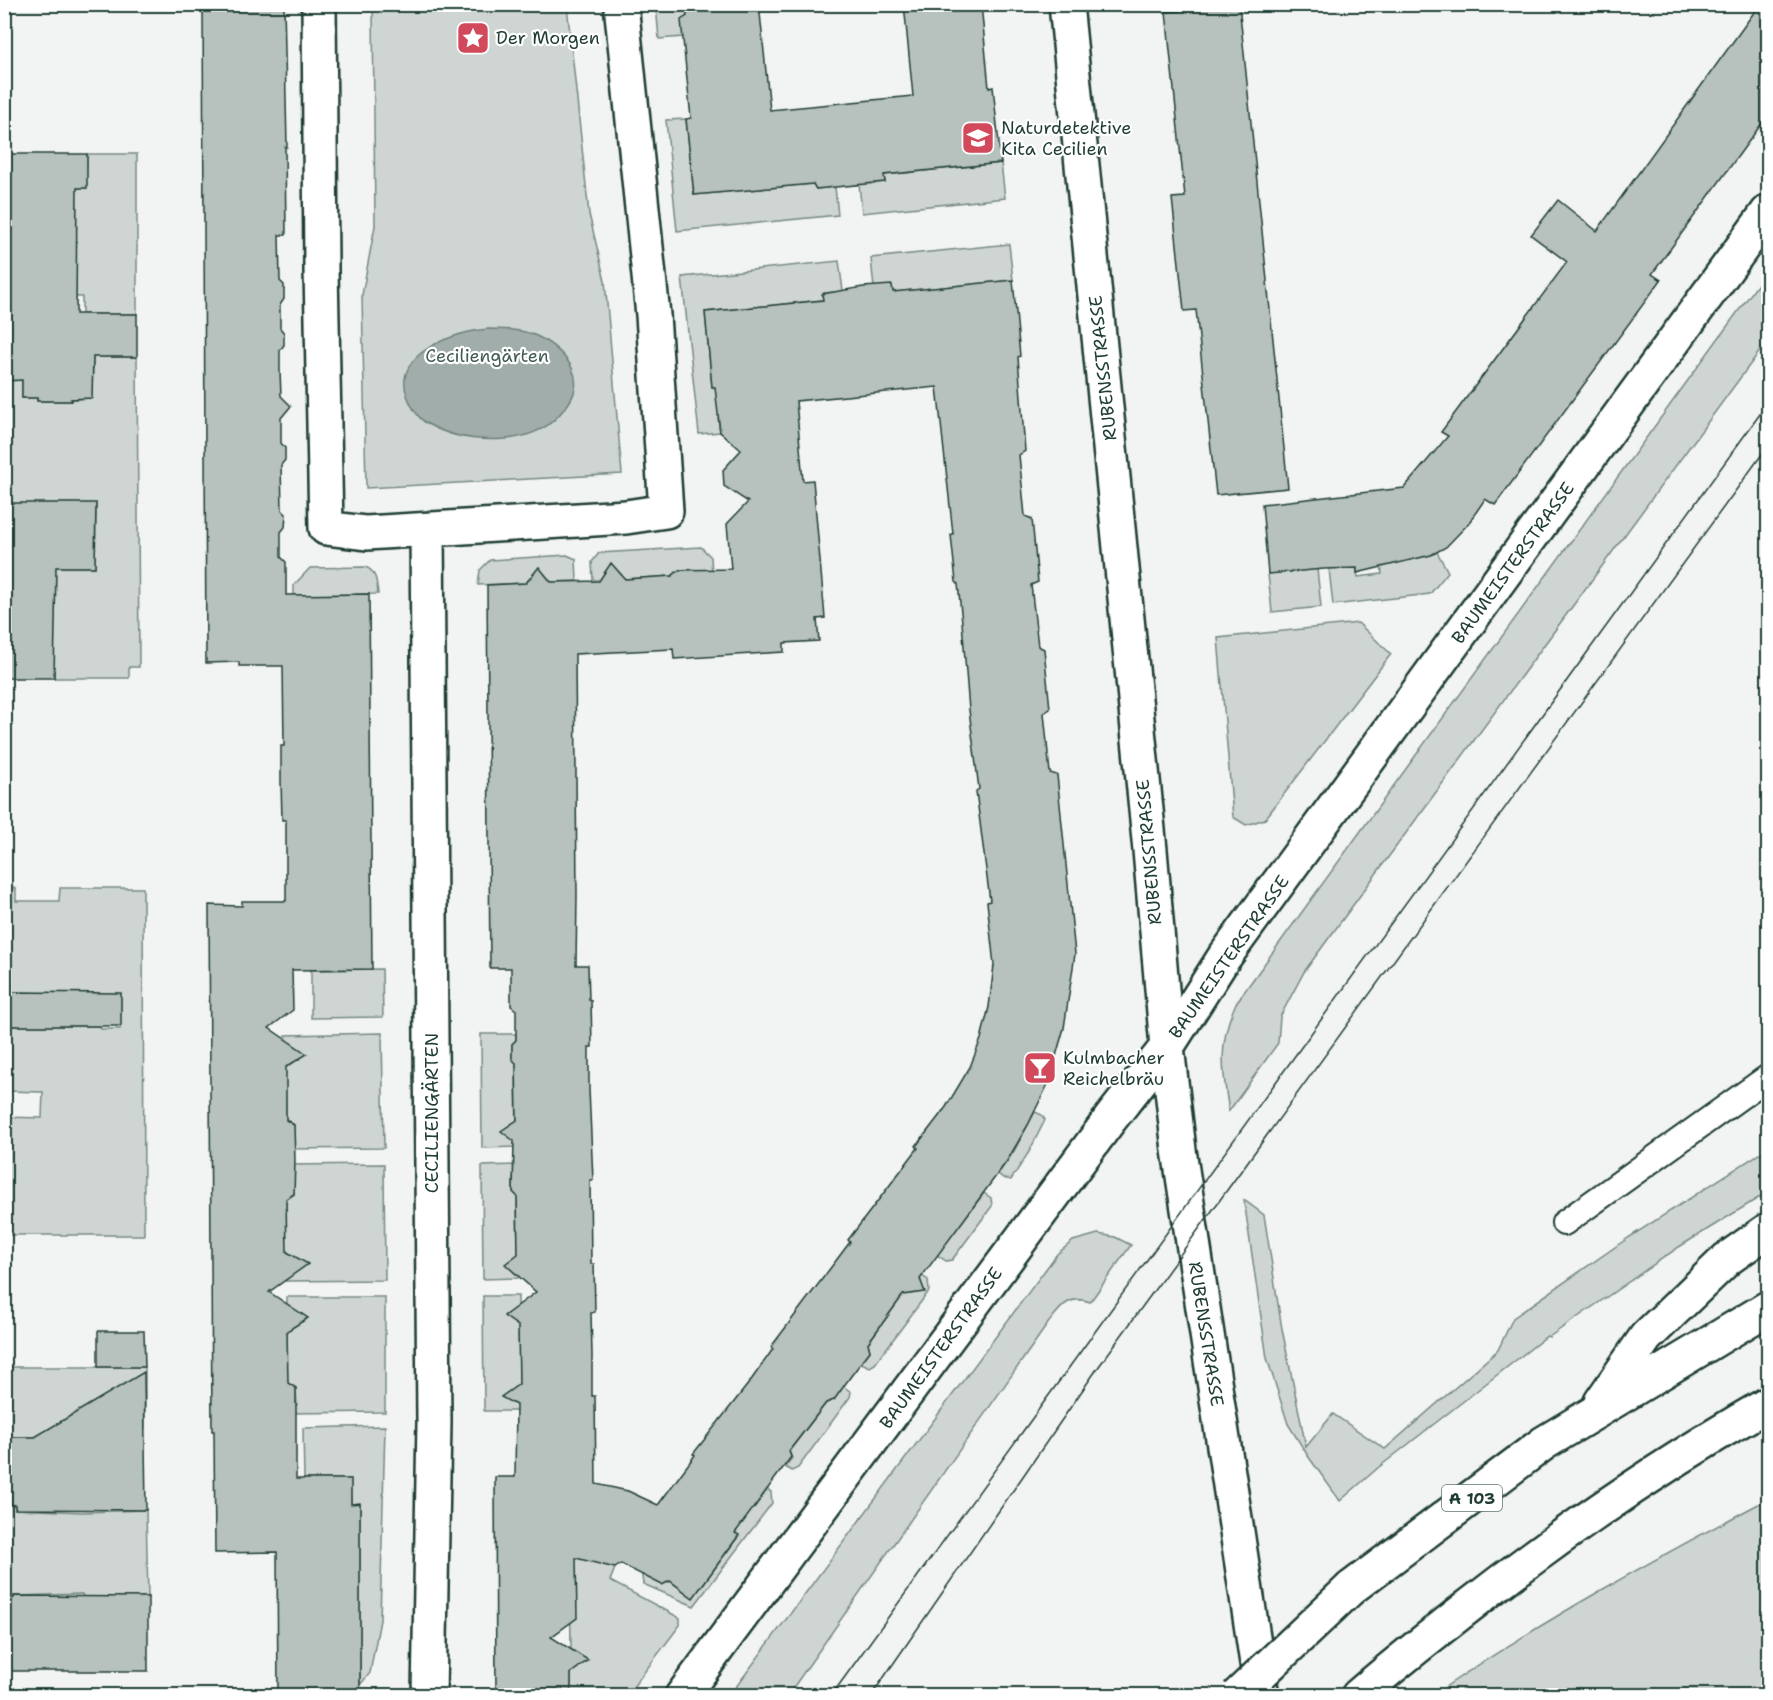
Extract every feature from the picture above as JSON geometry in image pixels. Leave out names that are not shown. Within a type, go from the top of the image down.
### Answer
[{"type":"main road","points":[[319,4],[326,528],[366,533],[626,517],[666,511],[653,315],[621,4]]},
{"type":"main road","name":"RUBENSSTRASSE","points":[[1066,4],[1149,838],[1167,1047],[1184,1184],[1262,1695]]},
{"type":"main road","name":"BAUMEISTERSTRASSE","points":[[682,1695],[1111,1118],[1167,1047],[1223,958],[1768,212]]},
{"type":"main road","name":"CECILIENGÄRTEN","points":[[427,530],[434,1410],[429,1695]]},
{"type":"main road","points":[[1594,1411],[1646,1337],[1727,1259],[1768,1230]]},
{"type":"main road","name":"A 103","points":[[1237,1695],[1352,1588],[1544,1443],[1768,1308]]},
{"type":"main road","points":[[1361,1693],[1529,1559],[1625,1491],[1768,1404]]},
{"type":"lane","points":[[1564,1222],[1768,1077]]},
{"type":"green space","name":"Ceciliengärten","points":[[373,5],[567,5],[589,214],[605,281],[622,474],[366,488],[362,295],[375,226]]},
{"type":"green space","points":[[656,5],[686,5],[687,16],[683,37],[659,39]]},
{"type":"green space","points":[[686,119],[694,195],[813,184],[816,189],[835,187],[838,215],[677,231],[666,120]]},
{"type":"green space","points":[[87,154],[137,154],[137,314],[82,314],[82,297],[39,297],[39,276],[76,276],[76,253],[9,187],[86,188]]},
{"type":"green space","points":[[1001,163],[1005,198],[862,213],[859,184],[885,182],[884,175]]},
{"type":"green space","points":[[1009,244],[1013,280],[893,292],[892,286],[874,288],[871,258]]},
{"type":"green space","points":[[839,261],[843,291],[823,293],[823,300],[705,312],[712,387],[721,386],[724,412],[718,418],[720,432],[699,434],[682,277]]},
{"type":"green space","points":[[1768,270],[1768,340],[1304,972],[1280,1017],[1278,1043],[1229,1111],[1223,1056],[1226,1031],[1236,1003]]},
{"type":"green space","points":[[93,357],[137,357],[139,667],[129,667],[129,678],[54,678],[55,567],[95,567],[96,504],[5,528],[5,381],[22,380],[22,398],[37,398],[37,401],[71,401],[71,399],[92,398]]},
{"type":"green space","points":[[701,547],[711,557],[712,574],[699,575],[693,569],[679,570],[672,576],[625,579],[619,572],[605,572],[600,580],[593,580],[592,562],[599,553]]},
{"type":"green space","points":[[1437,552],[1448,572],[1430,594],[1333,605],[1329,569],[1356,566],[1358,577],[1382,574],[1381,563]]},
{"type":"green space","points":[[567,555],[576,559],[577,581],[551,582],[546,576],[531,577],[526,583],[478,585],[480,570],[490,560]]},
{"type":"green space","points":[[365,567],[374,574],[378,594],[294,595],[294,585],[310,568]]},
{"type":"green space","points":[[1317,569],[1321,607],[1272,612],[1268,574]]},
{"type":"green space","points":[[1358,623],[1391,654],[1265,819],[1246,825],[1233,817],[1218,638]]},
{"type":"green space","points":[[4,888],[16,888],[16,901],[59,901],[60,888],[143,888],[144,1235],[5,1235],[5,1117],[42,1118],[43,1092],[5,1091],[5,1026],[100,1026],[101,1029],[120,1029],[121,994],[5,992]]},
{"type":"green space","points":[[382,969],[383,1017],[311,1018],[311,970]]},
{"type":"green space","points":[[382,1033],[384,1148],[286,1149],[294,1125],[286,1119],[285,1068],[294,1062],[285,1035]]},
{"type":"green space","points":[[481,1034],[516,1034],[516,1040],[512,1044],[512,1058],[516,1063],[517,1147],[482,1148]]},
{"type":"green space","points":[[1035,1112],[1042,1115],[1045,1120],[1029,1152],[1011,1180],[1003,1178],[998,1174],[1014,1151]]},
{"type":"green space","points":[[1768,1148],[1768,1192],[1679,1247],[1549,1337],[1547,1336],[1379,1467],[1340,1501],[1288,1424],[1267,1358],[1244,1200],[1264,1215],[1282,1329],[1306,1447],[1333,1414],[1385,1449],[1498,1350],[1513,1318],[1628,1238]]},
{"type":"green space","points":[[384,1164],[385,1280],[286,1281],[295,1257],[286,1251],[286,1200],[294,1194],[294,1177],[286,1165]]},
{"type":"green space","points":[[517,1165],[517,1174],[513,1177],[513,1192],[517,1196],[518,1254],[514,1257],[514,1272],[518,1278],[483,1279],[482,1166]]},
{"type":"green space","points":[[984,1193],[991,1198],[992,1206],[952,1260],[946,1261],[937,1255]]},
{"type":"green space","points":[[1098,1234],[1115,1237],[1131,1245],[1090,1302],[1076,1300],[1066,1303],[1049,1322],[788,1695],[730,1695],[1057,1254],[1073,1241]]},
{"type":"green space","points":[[918,1273],[928,1280],[929,1291],[875,1364],[870,1367],[861,1363],[870,1351],[868,1343],[903,1295],[921,1281]]},
{"type":"green space","points":[[483,1296],[518,1296],[519,1384],[515,1387],[519,1411],[484,1411]]},
{"type":"green space","points":[[287,1297],[385,1297],[385,1412],[287,1413],[287,1410],[297,1405],[296,1389],[287,1383]]},
{"type":"green space","points":[[5,1367],[145,1367],[145,1428],[49,1429],[41,1437],[5,1437]]},
{"type":"green space","points":[[839,1383],[851,1392],[850,1397],[798,1468],[792,1471],[785,1467],[792,1458],[789,1451],[826,1403],[834,1400],[842,1389]]},
{"type":"green space","points":[[385,1426],[380,1620],[370,1673],[360,1685],[360,1504],[351,1504],[350,1479],[304,1479],[303,1428]]},
{"type":"green space","points":[[763,1486],[771,1492],[772,1503],[694,1606],[643,1584],[641,1569],[648,1578],[662,1585],[670,1581],[693,1598],[739,1536],[731,1530],[748,1507],[755,1507],[764,1494],[761,1489]]},
{"type":"green space","points":[[1768,1499],[1768,1695],[1438,1695],[1446,1689],[1445,1687],[1484,1661],[1564,1612]]},
{"type":"green space","points":[[4,1505],[15,1505],[15,1509],[82,1512],[146,1510],[148,1597],[83,1597],[82,1594],[14,1596],[14,1598],[5,1599]]},
{"type":"green space","points":[[570,1558],[597,1559],[600,1564],[615,1568],[610,1581],[680,1618],[680,1625],[627,1695],[571,1695],[571,1673],[578,1668],[571,1649]]},
{"type":"shaded area","points":[[489,329],[512,330],[534,335],[560,353],[573,370],[575,379],[574,393],[568,404],[547,425],[527,435],[512,438],[495,440],[465,437],[445,432],[426,423],[415,412],[408,398],[405,382],[408,369],[429,347],[460,334]]},
{"type":"building","points":[[203,4],[284,4],[286,235],[279,235],[280,281],[284,285],[284,299],[280,305],[280,328],[284,333],[284,345],[280,350],[281,396],[291,406],[281,418],[281,443],[285,448],[285,460],[281,465],[282,510],[286,514],[285,527],[281,532],[281,557],[286,562],[286,595],[369,594],[372,969],[292,970],[293,1010],[269,1028],[307,1054],[286,1067],[286,1120],[294,1125],[295,1161],[294,1194],[286,1199],[287,1252],[308,1264],[269,1292],[308,1318],[287,1331],[288,1383],[296,1388],[296,1479],[351,1479],[351,1504],[360,1503],[360,1695],[278,1695],[277,1552],[215,1553],[214,1431],[212,1431],[209,905],[242,906],[242,901],[286,901],[286,820],[282,820],[281,782],[281,746],[284,746],[283,666],[239,666],[239,662],[206,663]]},
{"type":"building","points":[[686,4],[759,4],[770,110],[913,96],[904,4],[981,4],[989,88],[993,87],[1001,163],[884,175],[885,182],[816,189],[813,184],[694,195],[686,119],[691,118],[681,20],[687,16]]},
{"type":"building","points":[[1239,4],[1288,488],[1216,495],[1196,310],[1184,311],[1172,198],[1185,197],[1166,12]]},
{"type":"building","points":[[1760,4],[1768,4],[1768,115],[1652,274],[1661,280],[1495,505],[1485,499],[1468,524],[1446,547],[1431,555],[1357,573],[1357,568],[1268,574],[1262,504],[1404,488],[1448,436],[1441,432],[1567,262],[1531,235],[1558,200],[1597,231]]},
{"type":"building","points":[[4,154],[87,154],[87,188],[77,188],[76,314],[137,314],[137,357],[93,357],[92,398],[71,399],[72,401],[37,401],[37,398],[22,398],[22,380],[4,381]]},
{"type":"building","points":[[1013,280],[1025,451],[1019,455],[1025,516],[1032,519],[1038,582],[1031,585],[1038,646],[1044,649],[1050,709],[1044,713],[1050,773],[1057,775],[1075,954],[1064,1028],[1048,1084],[1028,1125],[1007,1161],[920,1279],[925,1292],[903,1295],[868,1343],[870,1351],[834,1400],[826,1403],[789,1451],[791,1457],[735,1533],[739,1535],[693,1598],[670,1581],[662,1585],[621,1564],[615,1568],[576,1558],[577,1618],[551,1637],[588,1660],[571,1673],[571,1695],[496,1695],[495,1477],[515,1477],[516,1405],[501,1397],[519,1384],[518,1326],[504,1316],[536,1292],[505,1264],[518,1254],[517,1196],[513,1192],[514,1141],[501,1131],[517,1120],[516,1063],[512,1059],[512,1044],[516,1040],[516,1010],[511,1006],[511,968],[490,968],[487,585],[526,583],[539,567],[551,582],[599,581],[611,563],[625,579],[672,576],[679,570],[731,569],[727,524],[748,502],[724,486],[723,470],[741,450],[720,432],[715,387],[712,387],[705,312],[823,300],[822,294],[863,287],[892,285],[893,292]],"holes":[[[937,387],[953,534],[951,535],[979,789],[976,791],[990,901],[987,902],[994,965],[989,1007],[981,1039],[970,1067],[946,1107],[916,1146],[918,1148],[848,1240],[850,1242],[771,1347],[773,1349],[749,1383],[693,1454],[695,1455],[658,1505],[628,1491],[596,1484],[591,1313],[595,1312],[594,1264],[591,1264],[590,1180],[593,1180],[589,1090],[589,1047],[592,1047],[591,1000],[589,1000],[588,965],[576,965],[575,654],[673,649],[674,659],[784,652],[784,643],[819,641],[817,619],[825,618],[813,480],[803,481],[796,401]]]},
{"type":"building","points":[[4,503],[96,503],[95,567],[56,567],[54,678],[4,678]]},
{"type":"building","points":[[4,992],[121,993],[121,1026],[4,1026]]},
{"type":"building","points":[[98,1331],[144,1331],[145,1367],[98,1367]]},
{"type":"building","points":[[144,1372],[146,1510],[15,1509],[15,1505],[4,1505],[4,1437],[35,1437]]},
{"type":"building","points":[[14,1596],[148,1597],[148,1671],[4,1671],[4,1599],[14,1598]]},
{"type":"tram line","points":[[831,1696],[1768,403]]},
{"type":"tram line","points":[[871,1696],[1097,1369],[1768,446]]},
{"type":"place","name":"Der Morgen","points":[[473,38]]},
{"type":"place","name":"Naturdetektive Kita Cecilien","points":[[978,138]]},
{"type":"place","name":"Kulmbacher Reichelbräu","points":[[1040,1068]]}]
